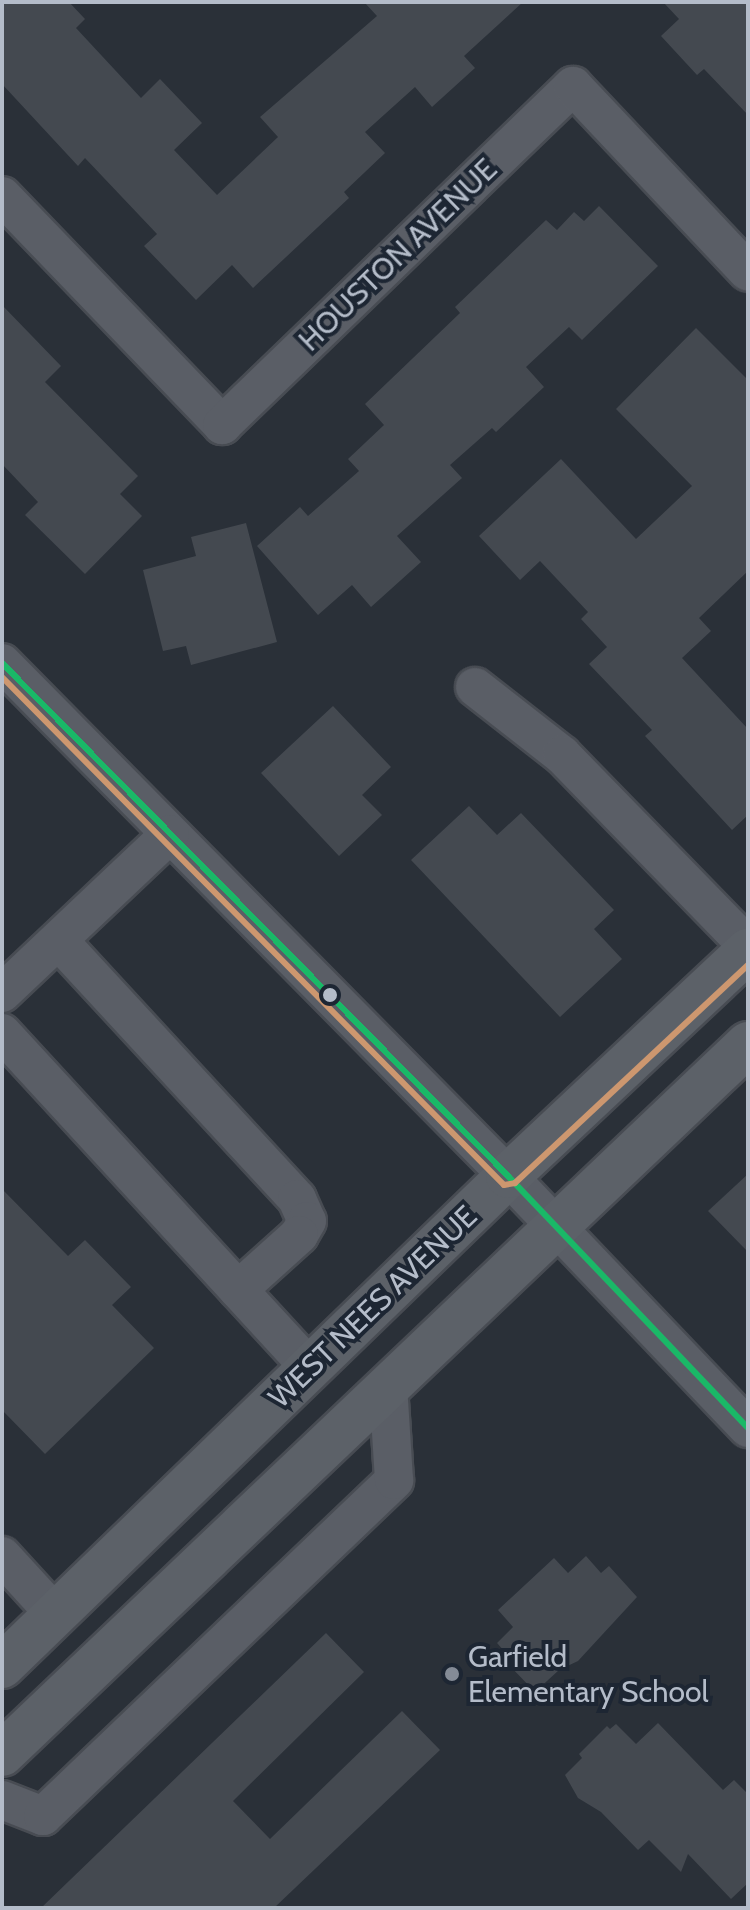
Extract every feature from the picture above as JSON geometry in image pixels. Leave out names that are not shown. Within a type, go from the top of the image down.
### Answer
[{"type":"main road","name":"WEST NEES AVENUE","points":[[2,1666],[748,948]]},
{"type":"main road","points":[[2,1754],[748,1044]]},
{"type":"street","name":"HOUSTON AVENUE","points":[[2,196],[222,425],[573,86],[748,272]]},
{"type":"street","points":[[2,663],[556,1225],[748,1428]]},
{"type":"street","points":[[475,687],[562,755],[748,948]]},
{"type":"street","points":[[2,993],[170,834]]},
{"type":"street","points":[[59,941],[297,1199],[307,1221],[299,1235],[238,1290]]},
{"type":"street","points":[[2,1033],[310,1368]]},
{"type":"street","points":[[2,1800],[43,1816],[394,1480],[388,1384]]},
{"type":"street","points":[[2,1556],[55,1614]]},
{"type":"building","points":[[2,2],[69,2],[85,19],[76,28],[141,98],[160,79],[202,123],[174,150],[217,195],[278,137],[260,117],[377,16],[364,2],[523,2],[464,56],[475,68],[432,107],[415,87],[365,132],[385,153],[344,192],[349,198],[253,288],[232,265],[196,300],[144,246],[157,234],[85,158],[78,166],[2,84]]},
{"type":"building","points":[[663,2],[748,2],[748,115],[704,69],[697,75],[661,36],[679,19]]},
{"type":"building","points":[[599,206],[658,266],[582,340],[569,327],[526,367],[544,387],[496,432],[492,428],[450,465],[462,478],[397,536],[421,562],[371,607],[352,585],[318,615],[257,546],[300,507],[308,516],[359,471],[348,459],[384,425],[365,404],[460,313],[455,307],[546,220],[557,230],[574,212],[584,221]]},
{"type":"building","points":[[2,305],[61,366],[45,382],[138,476],[120,494],[142,516],[85,574],[25,515],[38,502],[2,464]]},
{"type":"building","points":[[696,328],[748,380],[748,571],[699,618],[711,631],[682,658],[748,729],[748,815],[732,830],[645,736],[652,730],[589,664],[607,647],[581,619],[588,612],[540,561],[520,580],[479,536],[561,459],[636,539],[692,486],[616,409]]},
{"type":"building","points":[[246,523],[277,642],[191,665],[186,646],[163,651],[143,570],[196,556],[191,537]]},
{"type":"building","points":[[333,706],[391,767],[362,795],[382,815],[339,856],[261,773]]},
{"type":"building","points":[[469,806],[497,835],[521,813],[614,910],[594,929],[622,959],[560,1017],[411,860]]},
{"type":"building","points":[[748,1174],[748,1252],[708,1211]]},
{"type":"building","points":[[2,1189],[68,1256],[85,1240],[131,1287],[112,1305],[154,1348],[45,1454],[2,1410]]},
{"type":"building","points":[[586,1556],[601,1573],[609,1566],[637,1597],[578,1661],[559,1670],[535,1692],[508,1664],[512,1660],[497,1643],[513,1627],[498,1610],[554,1558],[568,1573]]},
{"type":"building","points":[[326,1633],[364,1672],[233,1801],[270,1839],[402,1711],[440,1750],[274,1908],[41,1908]]},
{"type":"building","points":[[658,1723],[723,1790],[734,1780],[748,1794],[748,1883],[731,1899],[688,1854],[681,1872],[649,1840],[638,1850],[601,1812],[578,1798],[565,1775],[582,1758],[579,1754],[607,1726],[610,1729],[616,1724],[636,1744]]},
{"type":"transit line","points":[[2,663],[508,1176],[748,1428]]},
{"type":"transit line","points":[[2,677],[504,1185],[515,1183],[748,965]]},
{"type":"place","name":"Garfield Elementary School","points":[[452,1674]]}]
